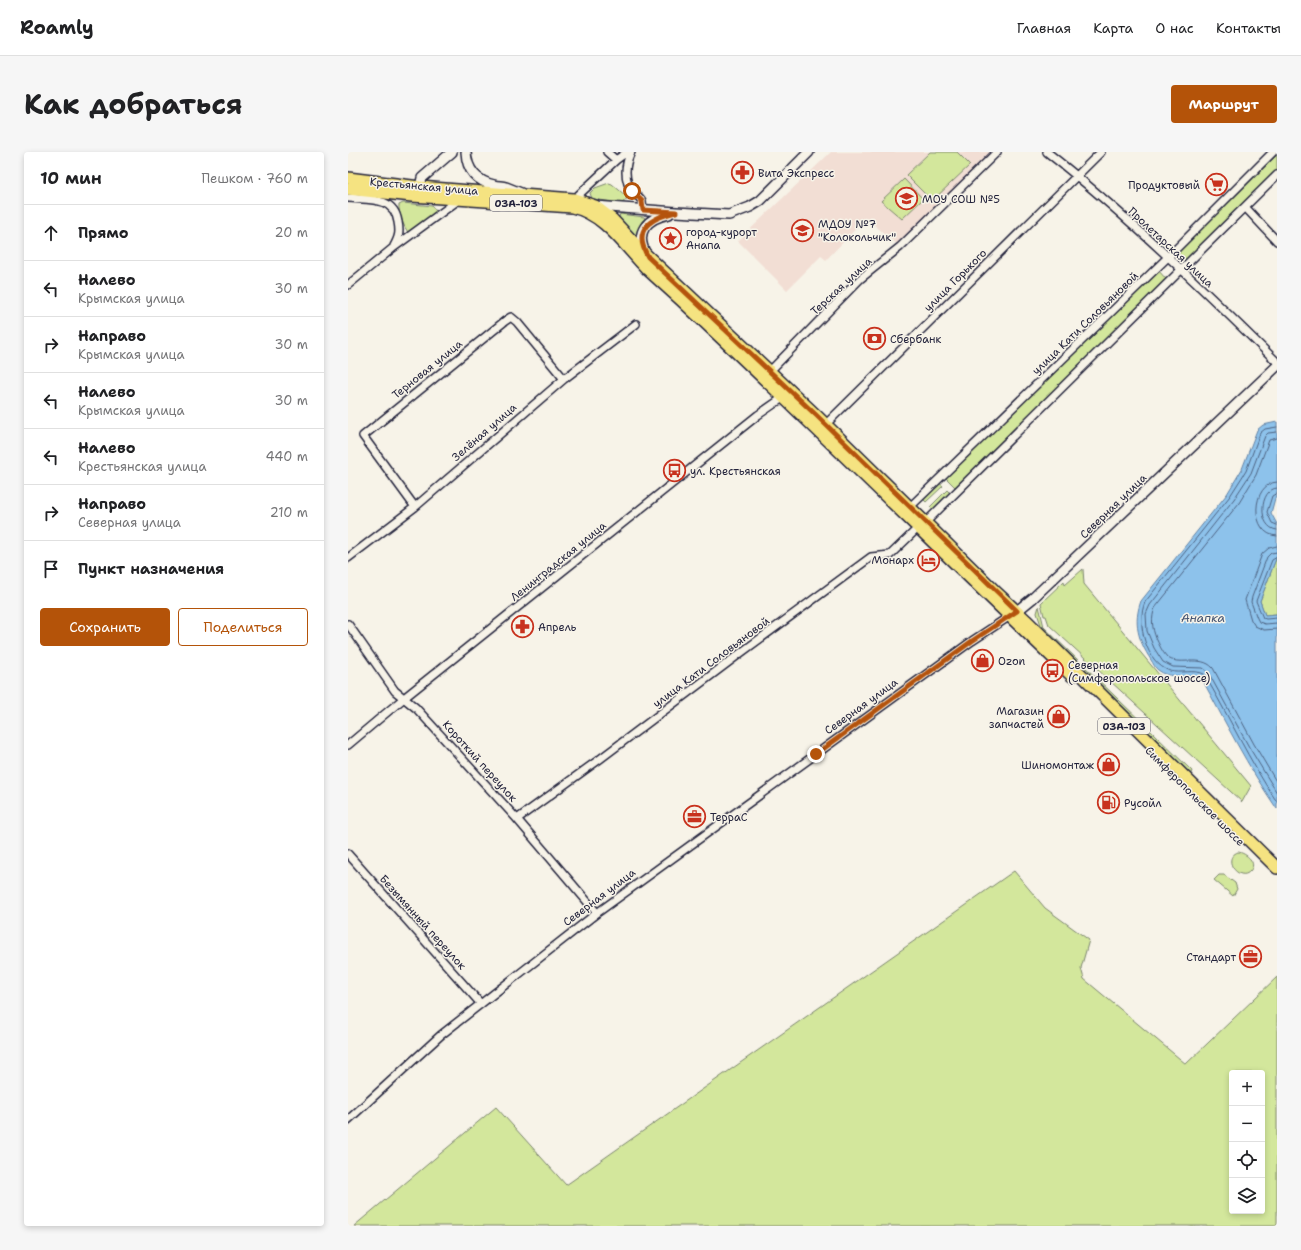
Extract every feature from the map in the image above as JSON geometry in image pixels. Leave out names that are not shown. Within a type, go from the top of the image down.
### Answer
[{"type":"main road","name":"Крестьянская улица","points":[[348,178],[460,199],[595,206],[612,219],[648,257],[770,371],[910,507],[922,525]]},
{"type":"main road","name":"Крестьянская улица","points":[[348,189],[524,194],[570,204],[593,216],[609,228],[648,270],[922,525],[1013,614]]},
{"type":"main road","name":"Симферопольское шоссе","points":[[1013,614],[1265,860],[1277,876]]},
{"type":"main road","name":"Симферопольское шоссе","points":[[1265,860],[1277,868]]},
{"type":"street","points":[[419,192],[422,178],[452,152]]},
{"type":"street","points":[[466,152],[468,167],[478,179],[486,183],[505,186],[524,194]]},
{"type":"street","points":[[607,152],[616,160]]},
{"type":"street","points":[[570,204],[616,160],[627,152]]},
{"type":"street","points":[[631,152],[626,166],[627,178],[632,191],[642,201],[643,210]]},
{"type":"street","points":[[595,206],[729,214],[750,207],[760,201],[809,152]]},
{"type":"street","name":"Терская улица","points":[[770,371],[860,280],[900,247],[997,152]]},
{"type":"street","name":"Пролетарская улица","points":[[1047,152],[1077,176],[1168,257],[1277,362]]},
{"type":"street","name":"улица Горького","points":[[825,425],[1101,152]]},
{"type":"street","name":"улица Кати Соловьяновой","points":[[910,507],[1168,257],[1273,152]]},
{"type":"street","name":"улица Кати Соловьяновой","points":[[517,819],[871,557],[890,555],[1277,175]]},
{"type":"street","points":[[348,198],[380,201],[391,206],[397,215],[400,229],[399,237],[393,248]]},
{"type":"street","points":[[348,285],[393,248],[460,199]]},
{"type":"street","points":[[1245,207],[1277,241]]},
{"type":"street","points":[[648,257],[644,250],[641,237],[645,226],[662,215],[676,212]]},
{"type":"street","name":"Терновая улица","points":[[414,507],[363,436],[511,317],[517,322],[564,379]]},
{"type":"street","name":"Зелёная улица","points":[[348,558],[414,507],[564,379],[636,324]]},
{"type":"street","name":"Северная улица","points":[[348,1120],[441,1035],[597,913],[946,659],[1013,614],[1032,598],[1277,366]]},
{"type":"street","name":"Ленинградская улица","points":[[348,745],[404,698],[758,415],[784,397]]},
{"type":"street","name":"Короткий переулок","points":[[348,624],[395,691],[416,708],[517,819],[597,913]]},
{"type":"street","name":"Безымянный переулок","points":[[348,854],[481,1004]]},
{"type":"shaded area","points":[[831,152],[993,152],[898,245],[866,218],[826,260],[821,256],[787,290],[738,241]]},
{"type":"green space","points":[[930,152],[957,152],[970,165],[932,201],[906,175]]},
{"type":"green space","points":[[1277,155],[1277,171],[1185,262],[1176,254]]},
{"type":"green space","points":[[904,179],[923,199],[902,219],[881,201]]},
{"type":"green space","points":[[609,183],[626,196],[627,199],[622,203],[592,199],[590,193],[595,188]]},
{"type":"green space","points":[[403,203],[432,206],[436,213],[409,233],[403,224],[399,211],[399,205]]},
{"type":"green space","points":[[620,214],[644,217],[647,221],[638,234],[634,235],[620,219]]},
{"type":"green space","points":[[1157,269],[1167,280],[956,488],[946,478]]},
{"type":"green space","points":[[939,483],[943,486],[926,502],[923,499]]},
{"type":"green space","points":[[947,490],[950,493],[933,510],[930,507]]},
{"type":"green space","points":[[1277,556],[1277,614],[1265,615],[1260,601]]},
{"type":"green space","points":[[1083,569],[1084,584],[1251,786],[1242,802],[1049,625],[1046,616],[1044,616],[1041,603],[1064,581],[1065,585]]},
{"type":"green space","points":[[1039,606],[1044,627],[1192,771],[1189,778],[1042,628],[1037,613]]},
{"type":"green space","points":[[1238,852],[1247,856],[1252,862],[1252,868],[1246,874],[1237,872],[1231,864],[1233,855]]},
{"type":"green space","points":[[1014,871],[1045,908],[1089,940],[1081,968],[1084,979],[1186,1064],[1277,977],[1277,1226],[354,1226],[496,1107],[566,1185]]},
{"type":"green space","points":[[1219,875],[1224,875],[1235,883],[1237,889],[1233,896],[1214,880]]},
{"type":"water","name":"Анапка","points":[[1277,422],[1277,491],[1271,513],[1277,524],[1277,556],[1260,601],[1265,615],[1277,614],[1277,809],[1247,761],[1201,677],[1173,676],[1162,673],[1157,669],[1140,638],[1137,617],[1141,601],[1227,494],[1242,469],[1257,430],[1263,425]]},
{"type":"place","name":"Вита Экспресс","points":[[743,173]]},
{"type":"place","name":"Продуктовый","points":[[1216,185]]},
{"type":"place","name":"МОУ СОШ №5","points":[[907,199]]},
{"type":"place","name":"МДОУ №7 \"Колокольчик\"","points":[[803,230]]},
{"type":"place","name":"город-курорт Анапа","points":[[670,238]]},
{"type":"place","name":"Сбербанк","points":[[874,339]]},
{"type":"place","name":"ул. Крестьянская","points":[[674,471]]},
{"type":"place","name":"Монарх","points":[[929,560]]},
{"type":"place","name":"Апрель","points":[[523,627]]},
{"type":"place","name":"Ozon","points":[[983,661]]},
{"type":"place","name":"Северная (Симферопольское шоссе)","points":[[1053,671]]},
{"type":"place","name":"Магазин запчастей","points":[[1059,717]]},
{"type":"place","name":"Шиномонтаж","points":[[1109,765]]},
{"type":"place","name":"Русойл","points":[[1108,803]]},
{"type":"place","name":"ТерраС","points":[[694,817]]},
{"type":"place","name":"Стандарт","points":[[1251,957]]},
{"type":"route","points":[[632,191],[640,197],[643,210],[676,212],[662,215],[645,226],[641,237],[644,250],[648,257],[816,415],[1017,611],[972,641],[816,754]]}]
